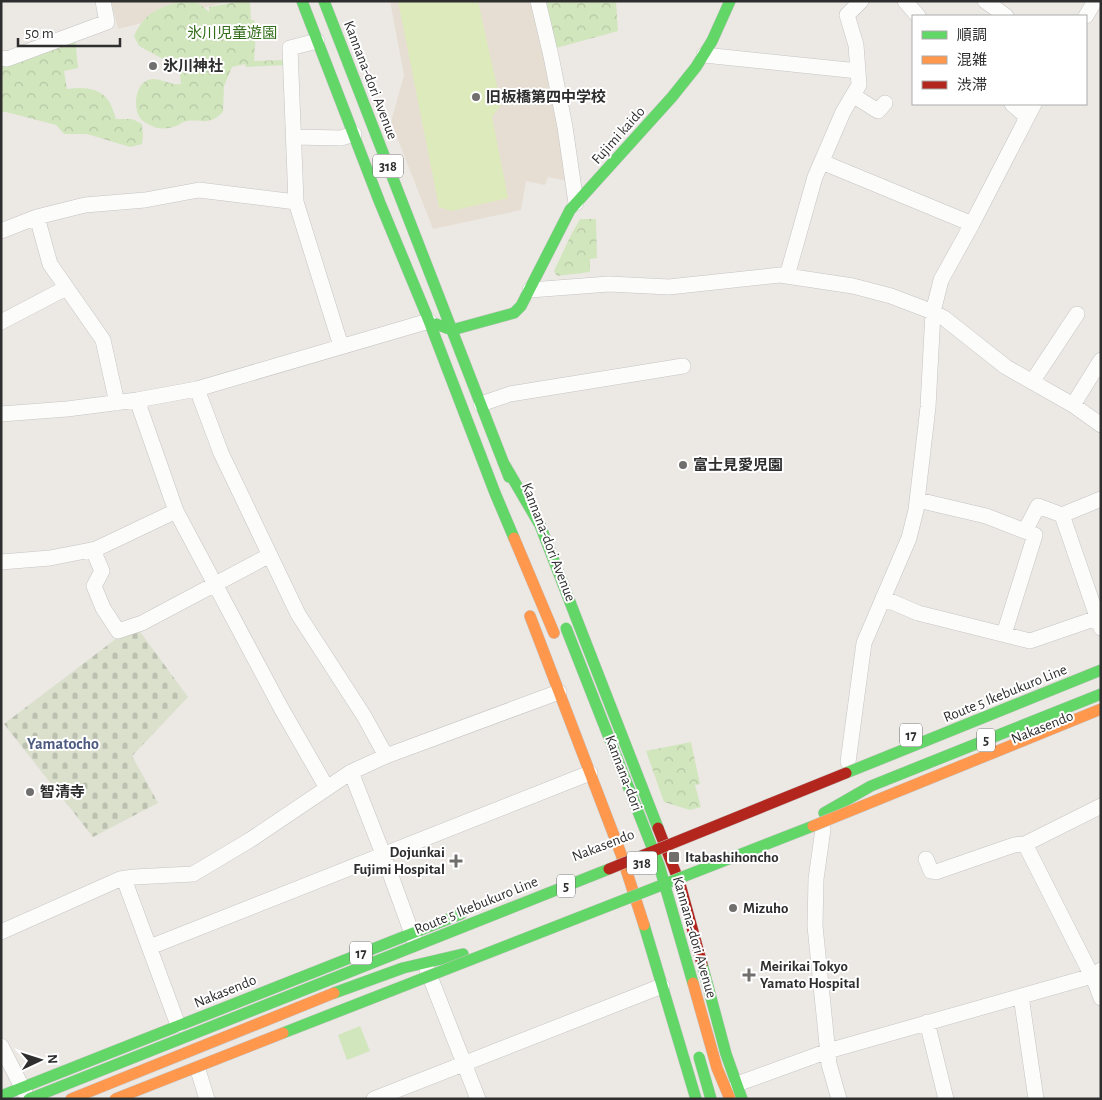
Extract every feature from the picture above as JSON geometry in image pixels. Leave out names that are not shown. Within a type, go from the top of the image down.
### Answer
[{"type":"main road","name":"Kannana-dori Avenue","points":[[302,1],[495,493],[555,638]]},
{"type":"main road","name":"Kannana-dori Avenue","points":[[324,1],[528,527]]},
{"type":"main road","name":"Fujimi kaido","points":[[452,330],[514,313],[521,306],[565,218],[576,203],[672,97],[704,55],[730,1]]},
{"type":"main road","points":[[429,321],[452,330]]},
{"type":"main road","points":[[503,462],[540,525],[663,838],[680,884],[726,1054],[742,1099]]},
{"type":"main road","points":[[495,493],[500,532]]},
{"type":"main road","points":[[526,606],[622,854],[696,1099]]},
{"type":"main road","name":"Kannana-dori Avenue","points":[[564,624],[659,865],[717,1068],[730,1099]]},
{"type":"main road","name":"Nakasendo","points":[[510,896],[663,838],[999,699],[1101,660]]},
{"type":"main road","name":"17","points":[[722,813],[741,810],[1101,664]]},
{"type":"main road","name":"Route 5 Ikebukuro Line","points":[[23,1096],[634,859],[1101,670]]},
{"type":"main road","name":"5","points":[[745,859],[871,786],[1101,694]]},
{"type":"main road","name":"5","points":[[115,1099],[864,805],[1101,709]]},
{"type":"main road","name":"Nakasendo","points":[[127,1099],[431,978],[823,830],[1101,720]]},
{"type":"main road","name":"318","points":[[635,845],[642,863]]},
{"type":"main road","name":"318","points":[[649,881],[654,900]]},
{"type":"main road","name":"Nakasendo","points":[[1,1096],[23,1096],[178,1025],[474,909]]},
{"type":"main road","points":[[71,1099],[364,981],[403,968],[552,933]]},
{"type":"main road","points":[[695,1044],[711,1099]]},
{"type":"street","points":[[1,58],[6,58],[107,22],[103,1]]},
{"type":"street","points":[[538,1],[565,127],[576,203]]},
{"type":"street","points":[[787,276],[815,177],[843,112],[859,85],[856,44],[847,15],[861,1]]},
{"type":"street","points":[[905,1],[917,15]]},
{"type":"street","points":[[985,1],[1005,15]]},
{"type":"street","points":[[1087,15],[1095,1]]},
{"type":"street","points":[[317,40],[290,48],[296,202],[341,346]]},
{"type":"street","points":[[704,55],[858,71]]},
{"type":"street","points":[[854,96],[878,111],[885,103]]},
{"type":"street","points":[[848,762],[864,643],[908,538],[918,500],[928,407],[933,312],[941,280],[1030,110],[1015,105]]},
{"type":"street","points":[[294,137],[341,138],[354,134]]},
{"type":"street","points":[[822,162],[972,224]]},
{"type":"street","points":[[1,231],[37,217],[92,204],[145,200],[199,190],[296,202]]},
{"type":"street","points":[[37,217],[50,264],[104,340],[117,403]]},
{"type":"street","points":[[530,290],[609,284],[669,287],[780,275],[853,286],[891,296],[944,318],[1006,367],[1073,405],[1101,425]]},
{"type":"street","points":[[1,322],[66,288]]},
{"type":"street","points":[[1032,382],[1078,314]]},
{"type":"street","points":[[1,414],[117,403],[197,389],[429,321]]},
{"type":"street","points":[[1073,405],[1101,360]]},
{"type":"street","points":[[481,404],[510,394],[683,366]]},
{"type":"street","points":[[197,389],[221,453],[298,614],[364,716],[386,756]]},
{"type":"street","points":[[137,400],[176,511],[281,708],[327,788]]},
{"type":"street","points":[[1025,531],[1038,506],[1062,514],[1101,498]]},
{"type":"street","points":[[918,500],[986,516],[1035,535],[1004,634]]},
{"type":"street","points":[[1,562],[43,559],[93,550],[176,511]]},
{"type":"street","points":[[882,598],[918,613],[1030,641],[1099,623],[1062,514]]},
{"type":"street","points":[[93,550],[102,571],[94,586],[103,608],[118,631],[142,623],[270,555]]},
{"type":"street","points":[[1,932],[120,879],[134,876],[193,874],[250,840],[350,772],[386,756],[559,692]]},
{"type":"street","points":[[350,772],[478,1099]]},
{"type":"street","points":[[150,947],[590,773]]},
{"type":"street","points":[[926,859],[930,872],[936,872],[1014,845],[1025,844],[1101,806]]},
{"type":"street","points":[[823,830],[816,878],[815,926],[829,1064],[840,1099]]},
{"type":"street","points":[[1025,844],[1098,974],[1101,998]]},
{"type":"street","points":[[124,879],[178,1025]]},
{"type":"street","points":[[737,1084],[828,1051],[1098,974]]},
{"type":"street","points":[[374,1099],[662,986]]},
{"type":"street","points":[[1021,996],[1036,1099]]},
{"type":"street","points":[[927,1022],[946,1099]]},
{"type":"street","points":[[1,1046],[23,1096]]},
{"type":"street","points":[[198,1070],[208,1099]]},
{"type":"shaded area","points":[[111,1],[231,1],[118,29]]},
{"type":"shaded area","name":"旧板橋第四中学校","points":[[390,1],[531,1],[560,120],[567,181],[548,177],[545,185],[526,181],[521,210],[433,229],[391,122],[404,75]]},
{"type":"green space","name":"氷川児童遊園","points":[[185,1],[198,4],[209,12],[209,7],[241,1],[252,1],[250,2],[251,20],[254,20],[256,31],[254,61],[286,60],[286,65],[246,67],[245,64],[232,67],[224,86],[223,112],[217,117],[208,121],[189,121],[177,126],[157,128],[140,118],[136,109],[136,97],[140,87],[148,80],[181,84],[178,59],[165,60],[139,46],[134,36],[143,21],[154,11]]},
{"type":"green space","points":[[398,1],[478,1],[501,105],[492,117],[508,198],[451,211],[439,207]]},
{"type":"green space","points":[[546,1],[616,1],[618,31],[556,48]]},
{"type":"green space","points":[[75,37],[78,68],[64,71],[67,89],[89,89],[100,93],[111,104],[116,119],[132,119],[142,124],[142,144],[130,147],[87,134],[64,134],[56,125],[1,112],[1,62]]},
{"type":"green space","points":[[580,219],[596,219],[597,258],[590,259],[590,272],[557,276],[554,271]]},
{"type":"green space","points":[[138,629],[188,697],[132,756],[158,803],[93,837],[4,724],[121,635]]},
{"type":"green space","points":[[691,742],[700,784],[695,785],[701,807],[690,810],[664,802],[646,751]]},
{"type":"green space","points":[[360,1026],[370,1051],[347,1060],[338,1035]]},
{"type":"traffic: fast","points":[[302,1],[380,203],[429,321],[514,538]]},
{"type":"traffic: fast","points":[[324,1],[509,477]]},
{"type":"traffic: fast","points":[[436,324],[452,330],[514,313],[521,306],[570,210],[672,97],[696,67],[712,41],[730,1]]},
{"type":"traffic: fast","points":[[503,462],[540,525],[658,828]]},
{"type":"traffic: fast","points":[[566,628],[659,865],[693,983]]},
{"type":"traffic: fast","points":[[846,773],[1101,670]]},
{"type":"traffic: fast","points":[[824,813],[871,786],[1101,694]]},
{"type":"traffic: fast","points":[[283,1033],[813,826]]},
{"type":"traffic: fast","points":[[29,1099],[609,869]]},
{"type":"traffic: fast","points":[[1,1096],[461,914]]},
{"type":"traffic: fast","points":[[644,925],[696,1099]]},
{"type":"traffic: fast","points":[[334,993],[403,968],[463,954]]},
{"type":"traffic: fast","points":[[702,964],[726,1054],[742,1099]]},
{"type":"traffic: fast","points":[[699,1057],[711,1099]]},
{"type":"traffic: slow","points":[[514,538],[554,633]]},
{"type":"traffic: slow","points":[[530,616],[621,854],[644,925]]},
{"type":"traffic: slow","points":[[813,826],[1101,709]]},
{"type":"traffic: slow","points":[[693,983],[717,1068],[730,1099]]},
{"type":"traffic: slow","points":[[71,1099],[334,993]]},
{"type":"traffic: slow","points":[[115,1099],[283,1033]]},
{"type":"traffic: jam","points":[[609,869],[846,773]]},
{"type":"traffic: jam","points":[[658,828],[680,884],[702,964]]},
{"type":"place","name":"氷川神社","points":[[153,66]]},
{"type":"place","name":"旧板橋第四中学校","points":[[476,97]]},
{"type":"place","name":"富士見愛児園","points":[[683,465]]},
{"type":"place","name":"智清寺","points":[[30,792]]},
{"type":"place","name":"Itabashihoncho","points":[[674,857]]},
{"type":"place","name":"Dojunkai Fujimi Hospital","points":[[456,861]]},
{"type":"place","name":"Mizuho","points":[[733,908]]},
{"type":"place","name":"Meirikai Tokyo Yamato Hospital","points":[[749,975]]},
{"type":"district","name":"Yamatocho","points":[[63,743]]}]
